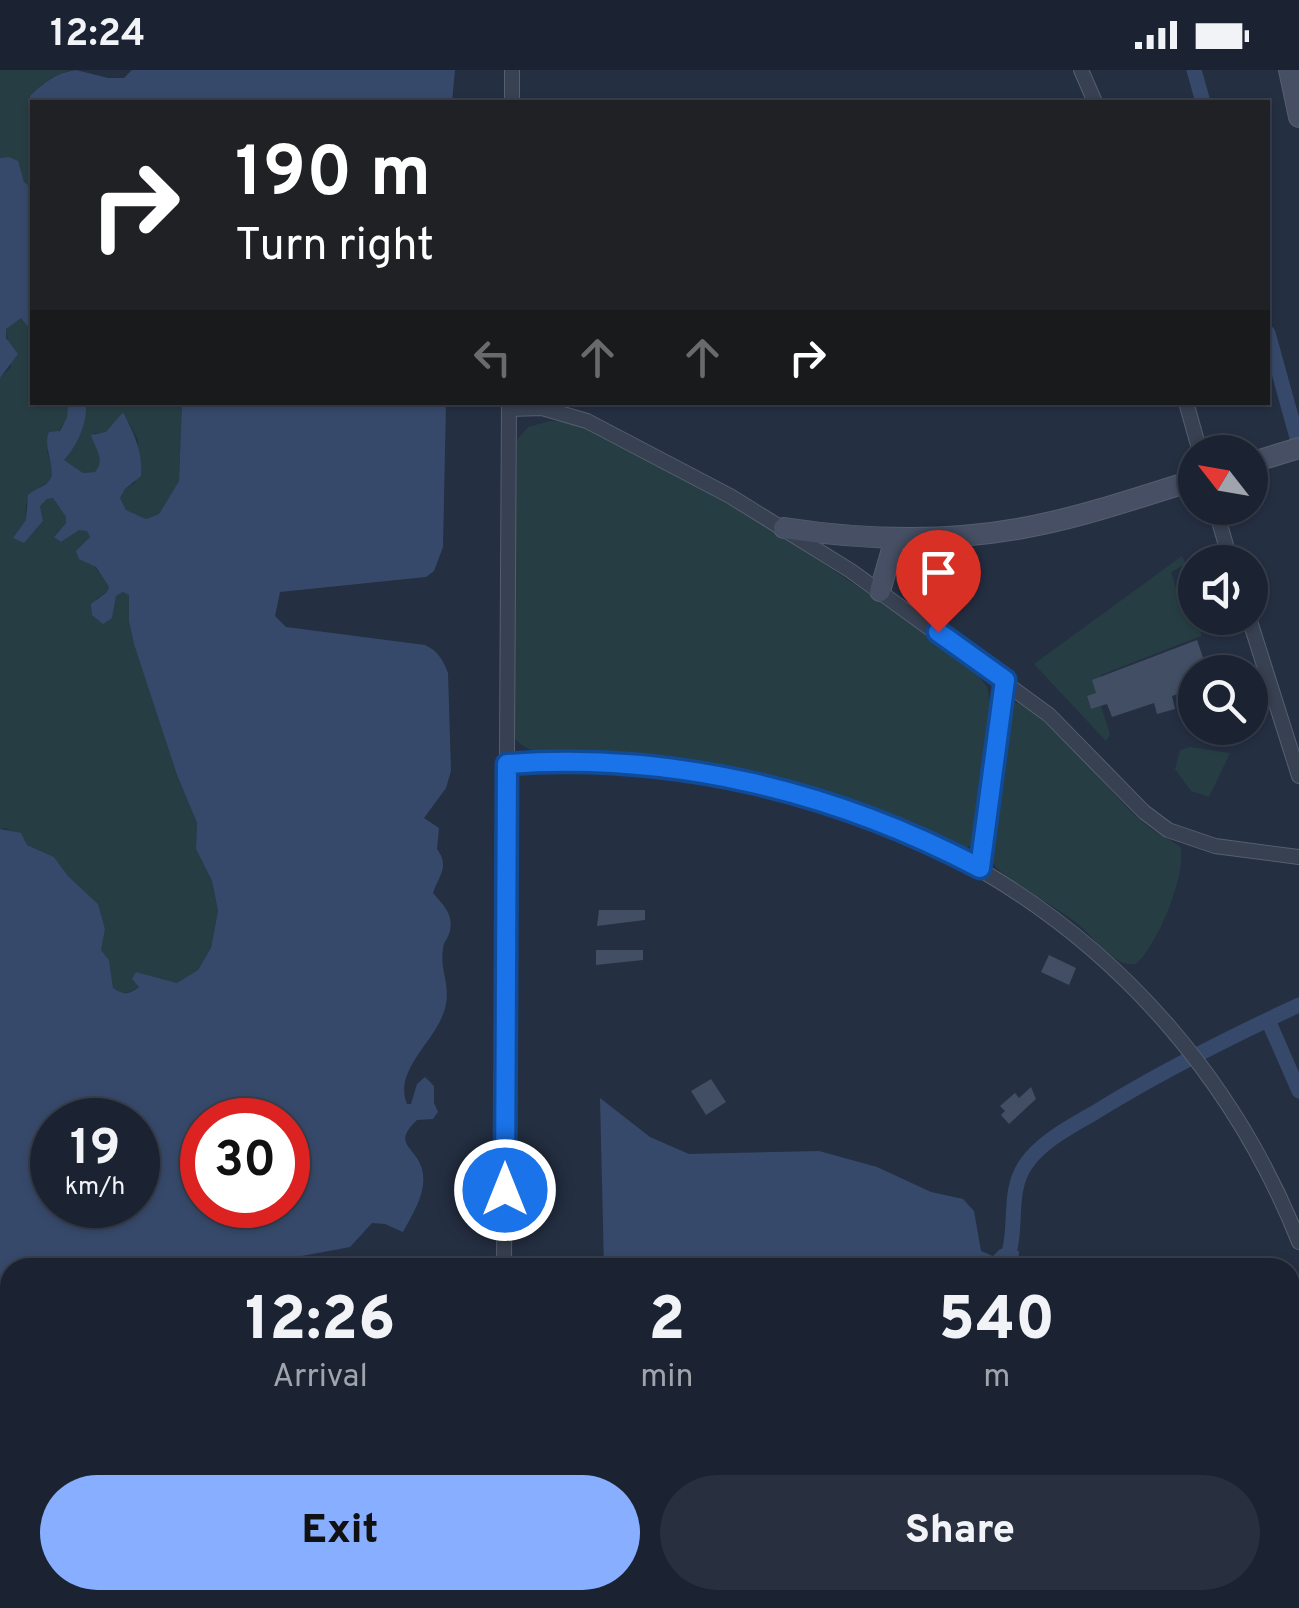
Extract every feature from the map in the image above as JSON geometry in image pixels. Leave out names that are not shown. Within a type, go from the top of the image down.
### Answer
[{"type":"main road","points":[[1294,83],[1299,117]]},
{"type":"main road","points":[[1268,457],[1299,448]]},
{"type":"main road","points":[[784,528],[895,539],[1035,526],[1178,485]]},
{"type":"main road","points":[[880,590],[895,539]]},
{"type":"street","points":[[512,70],[512,100]]},
{"type":"street","points":[[1081,70],[1094,100]]},
{"type":"street","points":[[1187,405],[1195,435]]},
{"type":"street","points":[[504,1258],[509,406],[542,408],[587,420],[784,528],[880,590],[1005,680],[1049,715],[1144,812],[1168,830],[1215,846],[1299,857]]},
{"type":"street","points":[[1253,635],[1299,776]]},
{"type":"street","points":[[980,868],[1005,680]]},
{"type":"street","points":[[507,764],[578,762],[664,767],[750,781],[874,819],[980,868],[1040,907],[1094,950],[1180,1040],[1256,1150],[1299,1242]]},
{"type":"green space","points":[[0,70],[76,70],[51,78],[30,96],[30,186],[9,157],[0,158]]},
{"type":"green space","points":[[21,317],[30,329],[30,405],[68,405],[67,417],[47,451],[53,471],[49,482],[34,492],[27,503],[29,524],[33,533],[43,521],[40,506],[53,498],[66,517],[66,523],[54,536],[61,542],[79,530],[87,530],[90,537],[83,546],[109,587],[96,599],[112,618],[116,596],[123,592],[129,595],[134,643],[177,775],[197,823],[196,849],[212,881],[218,912],[211,948],[198,970],[177,983],[136,972],[139,986],[135,989],[123,993],[113,988],[109,960],[101,950],[105,929],[98,904],[54,857],[27,845],[6,828],[0,829],[0,378],[11,367],[6,329]]},
{"type":"green space","points":[[85,405],[182,405],[179,481],[159,514],[146,519],[126,510],[120,498],[135,483],[138,440],[123,412],[106,433],[94,433],[100,458],[95,472],[83,473],[64,460],[85,418]]},
{"type":"green space","points":[[550,421],[597,432],[726,502],[969,663],[987,687],[990,701],[983,814],[975,843],[960,848],[879,811],[758,774],[674,760],[549,754],[521,744],[513,735],[517,440],[528,427]]},
{"type":"green space","points":[[1178,559],[1178,568],[1171,572],[1178,594],[1178,635],[1201,636],[1101,675],[1096,693],[1087,697],[1091,709],[1101,706],[1110,734],[1106,741],[1034,664]]},
{"type":"green space","points":[[1013,702],[1042,719],[1140,820],[1180,846],[1179,873],[1169,908],[1153,942],[1136,964],[1124,963],[1108,954],[1078,924],[1004,874],[988,857],[1008,710]]},
{"type":"green space","points":[[1190,747],[1230,753],[1209,797],[1191,791],[1175,769],[1180,750]]},
{"type":"water","points":[[76,70],[124,78],[132,70],[455,70],[452,100],[30,100],[40,86]]},
{"type":"water","points":[[0,158],[18,161],[24,182],[30,186],[30,329],[21,318],[6,329],[6,338],[18,354],[0,378]]},
{"type":"water","points":[[68,405],[86,405],[80,434],[64,460],[83,473],[95,472],[100,458],[91,435],[106,432],[123,412],[139,451],[141,476],[120,498],[126,510],[146,519],[159,514],[179,481],[182,405],[446,405],[443,547],[434,571],[426,577],[280,592],[275,616],[286,627],[425,645],[442,660],[448,673],[451,771],[446,788],[424,818],[439,828],[437,849],[443,866],[433,893],[451,921],[442,958],[447,999],[436,1029],[409,1071],[404,1093],[407,1104],[411,1104],[417,1084],[425,1077],[434,1086],[438,1112],[433,1119],[417,1120],[406,1135],[407,1145],[422,1169],[423,1185],[403,1232],[372,1223],[350,1247],[291,1258],[0,1258],[0,829],[21,833],[27,845],[54,857],[98,904],[105,929],[101,950],[109,960],[113,988],[120,992],[129,993],[139,987],[132,979],[136,972],[177,983],[198,970],[211,948],[218,911],[212,881],[196,849],[197,823],[134,644],[129,595],[123,592],[116,596],[112,618],[103,624],[92,615],[91,604],[109,587],[96,567],[79,559],[76,551],[90,537],[87,531],[79,530],[61,542],[54,537],[66,523],[66,517],[53,498],[40,506],[43,521],[24,543],[13,538],[26,520],[28,495],[51,476],[49,432],[60,431]]},
{"type":"water","points":[[600,1098],[650,1137],[689,1154],[819,1151],[877,1167],[931,1192],[963,1199],[974,1211],[981,1251],[993,1256],[1000,1249],[1019,1251],[1019,1258],[604,1258]]},
{"type":"building","points":[[1197,640],[1202,655],[1178,655],[1178,694],[1172,696],[1175,709],[1157,714],[1154,703],[1112,717],[1107,704],[1091,709],[1087,696],[1096,693],[1092,680]]},
{"type":"building","points":[[599,910],[645,910],[645,920],[597,926]]},
{"type":"building","points":[[596,950],[643,950],[643,960],[596,965]]},
{"type":"building","points":[[1049,955],[1076,968],[1069,985],[1041,972]]},
{"type":"building","points":[[711,1079],[726,1102],[706,1115],[691,1091]]},
{"type":"building","points":[[1031,1087],[1036,1099],[1009,1124],[1001,1115],[1005,1111],[1000,1106],[1015,1093],[1019,1098]]},
{"type":"waterway","points":[[1194,70],[1202,100]]},
{"type":"waterway","points":[[1270,340],[1299,445]]},
{"type":"waterway","points":[[1007,1258],[1019,1176],[1040,1148],[1144,1083],[1299,1005]]},
{"type":"waterway","points":[[1268,1020],[1299,1091]]},
{"type":"route","points":[[505,1190],[507,764],[578,762],[664,767],[750,781],[874,819],[980,868],[1005,680],[938,632]]}]
